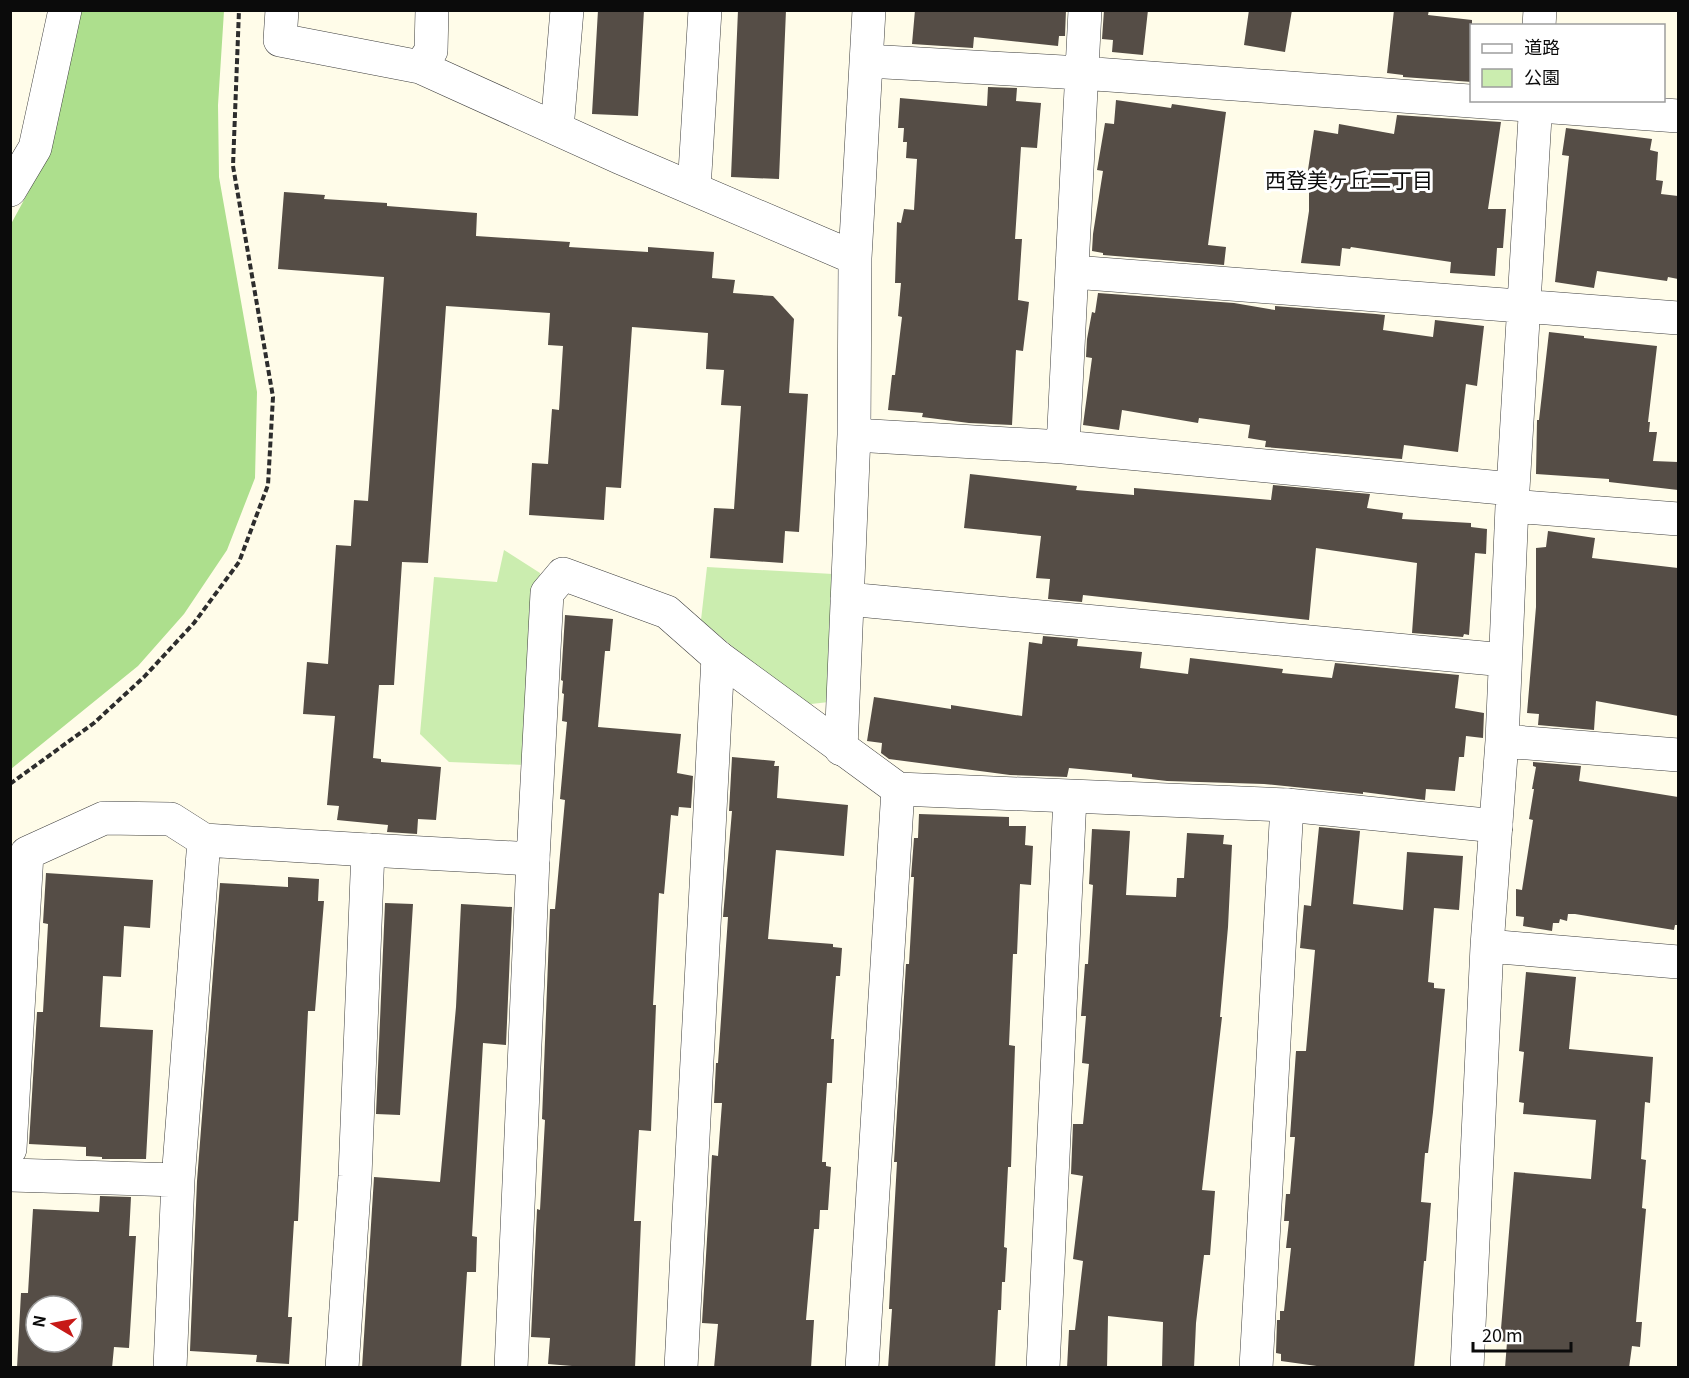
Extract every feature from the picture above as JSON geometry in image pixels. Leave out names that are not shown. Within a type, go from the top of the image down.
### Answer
[{"type":"street","points":[[10,190],[35,148],[65,10]]},
{"type":"street","points":[[282,10],[280,40],[420,67],[855,258]]},
{"type":"street","points":[[420,67],[431,51],[432,10]]},
{"type":"street","points":[[557,129],[567,10]]},
{"type":"street","points":[[694,189],[705,10]]},
{"type":"street","points":[[841,749],[854,435],[855,258],[869,10]]},
{"type":"street","points":[[1064,447],[1085,10]]},
{"type":"street","points":[[867,61],[1470,99]]},
{"type":"street","points":[[1521,102],[1678,116]]},
{"type":"street","points":[[1467,1368],[1487,946],[1502,741],[1513,497],[1536,103]]},
{"type":"street","points":[[1073,272],[1678,318]]},
{"type":"street","points":[[854,435],[1064,447],[1513,497],[1678,519]]},
{"type":"street","points":[[511,1368],[547,593],[564,574],[667,612],[718,657],[898,789],[1287,805],[1496,826]]},
{"type":"street","points":[[847,599],[1505,660]]},
{"type":"street","points":[[681,1368],[718,657]]},
{"type":"street","points":[[1502,741],[1678,755]]},
{"type":"street","points":[[862,1368],[898,789]]},
{"type":"street","points":[[1043,1368],[1070,797]]},
{"type":"street","points":[[1256,1368],[1287,805]]},
{"type":"street","points":[[10,1149],[27,854],[104,818],[171,819],[204,840],[533,859]]},
{"type":"street","points":[[170,1368],[178,1180],[204,840]]},
{"type":"street","points":[[342,1368],[355,1176],[368,850]]},
{"type":"street","points":[[1487,946],[1678,962]]},
{"type":"street","points":[[10,1176],[178,1180]]},
{"type":"path","points":[[10,784],[94,723],[144,677],[194,623],[239,562],[268,485],[273,397],[233,166],[239,10]]},
{"type":"green space","points":[[80,11],[224,11],[218,105],[219,177],[257,392],[255,478],[227,550],[184,614],[138,666],[11,769],[11,224],[50,152]]},
{"type":"green space","points":[[504,550],[540,573],[525,765],[449,762],[420,734],[434,577],[497,582]]},
{"type":"green space","points":[[707,567],[833,574],[829,702],[802,705],[701,620]]},
{"type":"building","points":[[598,10],[644,10],[638,116],[592,114]]},
{"type":"building","points":[[738,10],[786,10],[779,179],[731,177]]},
{"type":"building","points":[[915,10],[1066,10],[1065,36],[1059,36],[1058,46],[974,37],[973,48],[912,44]]},
{"type":"building","points":[[1104,10],[1148,10],[1143,55],[1112,52],[1113,40],[1102,39]]},
{"type":"building","points":[[1249,10],[1292,10],[1285,52],[1244,45]]},
{"type":"building","points":[[1394,10],[1429,10],[1428,15],[1472,20],[1470,24],[1470,82],[1403,77],[1403,75],[1387,73]]},
{"type":"building","points":[[988,87],[1017,88],[1016,101],[1041,103],[1037,148],[1021,147],[1015,239],[1022,239],[1018,300],[1029,302],[1023,351],[1016,350],[1012,425],[969,423],[922,417],[923,413],[888,410],[902,317],[898,316],[901,283],[895,283],[897,222],[901,223],[904,209],[914,210],[917,159],[906,158],[907,142],[903,142],[904,128],[898,128],[900,98],[987,106]]},
{"type":"building","points":[[1116,100],[1171,108],[1172,104],[1226,112],[1208,245],[1226,247],[1224,265],[1103,255],[1103,253],[1092,251],[1103,171],[1097,170],[1105,123],[1114,124]]},
{"type":"building","points":[[1397,115],[1501,122],[1488,209],[1506,209],[1503,248],[1497,248],[1495,276],[1450,273],[1451,262],[1351,247],[1350,249],[1342,248],[1340,266],[1301,263],[1309,211],[1309,184],[1306,183],[1314,130],[1338,134],[1339,124],[1394,134]]},
{"type":"building","points":[[1566,128],[1652,139],[1650,150],[1658,152],[1656,180],[1663,181],[1661,194],[1678,196],[1678,279],[1668,277],[1667,281],[1597,271],[1594,288],[1555,282],[1569,156],[1562,155]]},
{"type":"building","points":[[284,192],[325,195],[324,199],[387,203],[387,206],[477,213],[476,236],[570,242],[569,247],[648,252],[648,247],[714,252],[712,278],[735,280],[733,293],[773,296],[794,319],[789,393],[808,394],[799,532],[785,531],[783,563],[710,558],[714,508],[734,509],[741,406],[721,405],[724,370],[706,369],[708,333],[632,327],[621,488],[606,487],[604,520],[529,515],[532,463],[548,464],[552,409],[559,410],[563,346],[548,345],[550,313],[446,306],[428,563],[402,562],[394,685],[379,685],[373,758],[381,759],[381,762],[441,767],[436,820],[418,819],[417,834],[387,832],[388,825],[337,820],[339,806],[327,805],[335,716],[303,714],[307,662],[328,664],[336,545],[351,546],[354,500],[368,501],[384,277],[278,269]]},
{"type":"building","points":[[1098,293],[1234,303],[1275,310],[1275,306],[1385,315],[1383,330],[1433,337],[1435,320],[1484,326],[1477,386],[1466,384],[1458,452],[1404,445],[1402,459],[1265,447],[1266,441],[1248,438],[1250,425],[1199,418],[1198,423],[1122,410],[1119,430],[1083,425],[1092,358],[1086,357],[1087,339]]},
{"type":"building","points":[[1549,332],[1657,346],[1648,422],[1650,422],[1649,432],[1657,432],[1653,461],[1678,462],[1678,490],[1609,482],[1609,479],[1536,474],[1537,420],[1539,420]]},
{"type":"building","points":[[970,474],[1077,486],[1076,490],[1134,495],[1134,488],[1271,500],[1273,485],[1370,494],[1367,508],[1403,513],[1402,519],[1471,523],[1471,527],[1487,529],[1486,554],[1475,553],[1469,635],[1464,634],[1463,637],[1412,633],[1417,563],[1316,548],[1309,620],[1083,595],[1082,602],[1048,599],[1050,579],[1036,578],[1041,536],[964,528]]},
{"type":"building","points":[[1548,531],[1595,538],[1592,558],[1678,568],[1678,716],[1596,701],[1594,730],[1538,725],[1539,714],[1527,713],[1536,607],[1536,548],[1546,547]]},
{"type":"building","points":[[565,615],[613,619],[610,651],[605,651],[598,727],[681,734],[677,773],[693,776],[691,808],[679,807],[678,816],[671,815],[664,894],[659,893],[653,1005],[656,1005],[651,1131],[639,1130],[634,1221],[641,1221],[635,1368],[548,1364],[550,1338],[531,1337],[537,1209],[540,1210],[545,1120],[542,1119],[550,909],[555,909],[565,800],[560,799],[567,722],[562,721],[564,694],[561,680]]},
{"type":"building","points":[[1043,636],[1078,639],[1077,646],[1142,652],[1140,668],[1188,674],[1190,658],[1283,669],[1282,673],[1332,678],[1335,663],[1459,675],[1455,708],[1484,713],[1483,738],[1466,736],[1464,757],[1459,757],[1455,791],[1426,789],[1425,800],[1363,792],[1363,794],[1264,784],[1167,781],[1132,777],[1132,774],[1069,768],[1067,777],[1010,775],[889,759],[881,753],[882,743],[867,741],[874,697],[951,709],[951,705],[1022,716],[1029,642],[1042,644]]},
{"type":"building","points":[[732,757],[775,761],[774,766],[779,766],[777,798],[848,805],[844,856],[776,850],[768,939],[833,944],[833,947],[842,948],[840,976],[836,976],[831,1039],[834,1039],[832,1083],[827,1083],[822,1162],[826,1162],[826,1166],[831,1167],[828,1210],[820,1210],[819,1229],[814,1229],[806,1320],[814,1320],[811,1368],[714,1368],[718,1324],[702,1323],[712,1155],[718,1156],[722,1103],[714,1103],[728,917],[723,917],[732,811],[729,811]]},
{"type":"building","points":[[1533,762],[1581,766],[1579,781],[1678,797],[1678,925],[1675,925],[1674,930],[1575,914],[1568,914],[1567,921],[1560,919],[1559,923],[1553,923],[1552,931],[1523,926],[1524,917],[1516,916],[1516,889],[1522,890],[1533,820],[1529,819],[1536,767],[1533,766]]},
{"type":"building","points":[[919,814],[1009,817],[1009,826],[1026,826],[1025,845],[1033,846],[1031,885],[1020,884],[1017,954],[1013,954],[1009,1045],[1015,1046],[1011,1167],[1008,1167],[1004,1247],[1007,1248],[1005,1282],[1002,1282],[1001,1310],[998,1310],[995,1368],[888,1368],[897,1162],[894,1162],[906,964],[909,964],[914,877],[911,877],[914,838],[918,838]]},
{"type":"building","points":[[1319,827],[1360,831],[1353,904],[1403,910],[1407,852],[1463,856],[1459,910],[1434,908],[1428,982],[1434,983],[1434,988],[1445,989],[1428,1153],[1425,1153],[1421,1202],[1431,1203],[1414,1368],[1331,1368],[1281,1361],[1281,1354],[1276,1353],[1277,1320],[1280,1320],[1280,1311],[1284,1311],[1291,1248],[1286,1248],[1289,1221],[1284,1221],[1286,1194],[1290,1194],[1295,1137],[1290,1137],[1296,1051],[1306,1051],[1315,950],[1300,948],[1304,905],[1311,906]]},
{"type":"building","points":[[1092,829],[1130,831],[1126,895],[1176,897],[1177,878],[1184,878],[1187,833],[1224,835],[1223,844],[1232,845],[1220,1017],[1222,1017],[1202,1190],[1215,1191],[1210,1255],[1204,1255],[1196,1323],[1194,1368],[1162,1368],[1163,1322],[1108,1316],[1107,1368],[1067,1368],[1069,1330],[1075,1330],[1083,1261],[1073,1259],[1083,1176],[1071,1174],[1073,1124],[1083,1124],[1089,1064],[1082,1063],[1086,1016],[1081,1016],[1085,964],[1088,964],[1093,885],[1089,884]]},
{"type":"building","points":[[46,873],[153,880],[150,928],[124,926],[121,977],[103,976],[100,1027],[153,1030],[146,1159],[102,1159],[102,1157],[86,1156],[86,1147],[29,1144],[37,1012],[43,1012],[48,924],[43,923]]},
{"type":"building","points":[[288,877],[319,879],[318,901],[324,901],[315,1011],[308,1011],[298,1221],[294,1221],[288,1317],[292,1317],[289,1364],[256,1362],[257,1355],[190,1351],[197,1181],[220,883],[288,887]]},
{"type":"building","points":[[385,903],[413,904],[400,1115],[376,1114]]},
{"type":"building","points":[[461,904],[512,907],[506,1045],[483,1043],[472,1236],[477,1237],[476,1272],[467,1272],[461,1368],[362,1368],[374,1177],[440,1182],[456,1007]]},
{"type":"building","points":[[1526,972],[1576,977],[1569,1049],[1653,1057],[1650,1103],[1645,1102],[1641,1159],[1646,1160],[1642,1208],[1646,1209],[1636,1322],[1642,1322],[1640,1347],[1632,1346],[1629,1368],[1505,1368],[1507,1342],[1500,1341],[1514,1172],[1591,1179],[1596,1120],[1523,1114],[1524,1103],[1519,1102],[1524,1052],[1519,1051]]},
{"type":"building","points":[[100,1196],[131,1197],[129,1236],[136,1236],[129,1348],[114,1347],[112,1368],[17,1368],[21,1293],[28,1293],[33,1209],[99,1212]]},
{"type":"district","name":"西登美ヶ丘二丁目","points":[[1349,179]]}]
